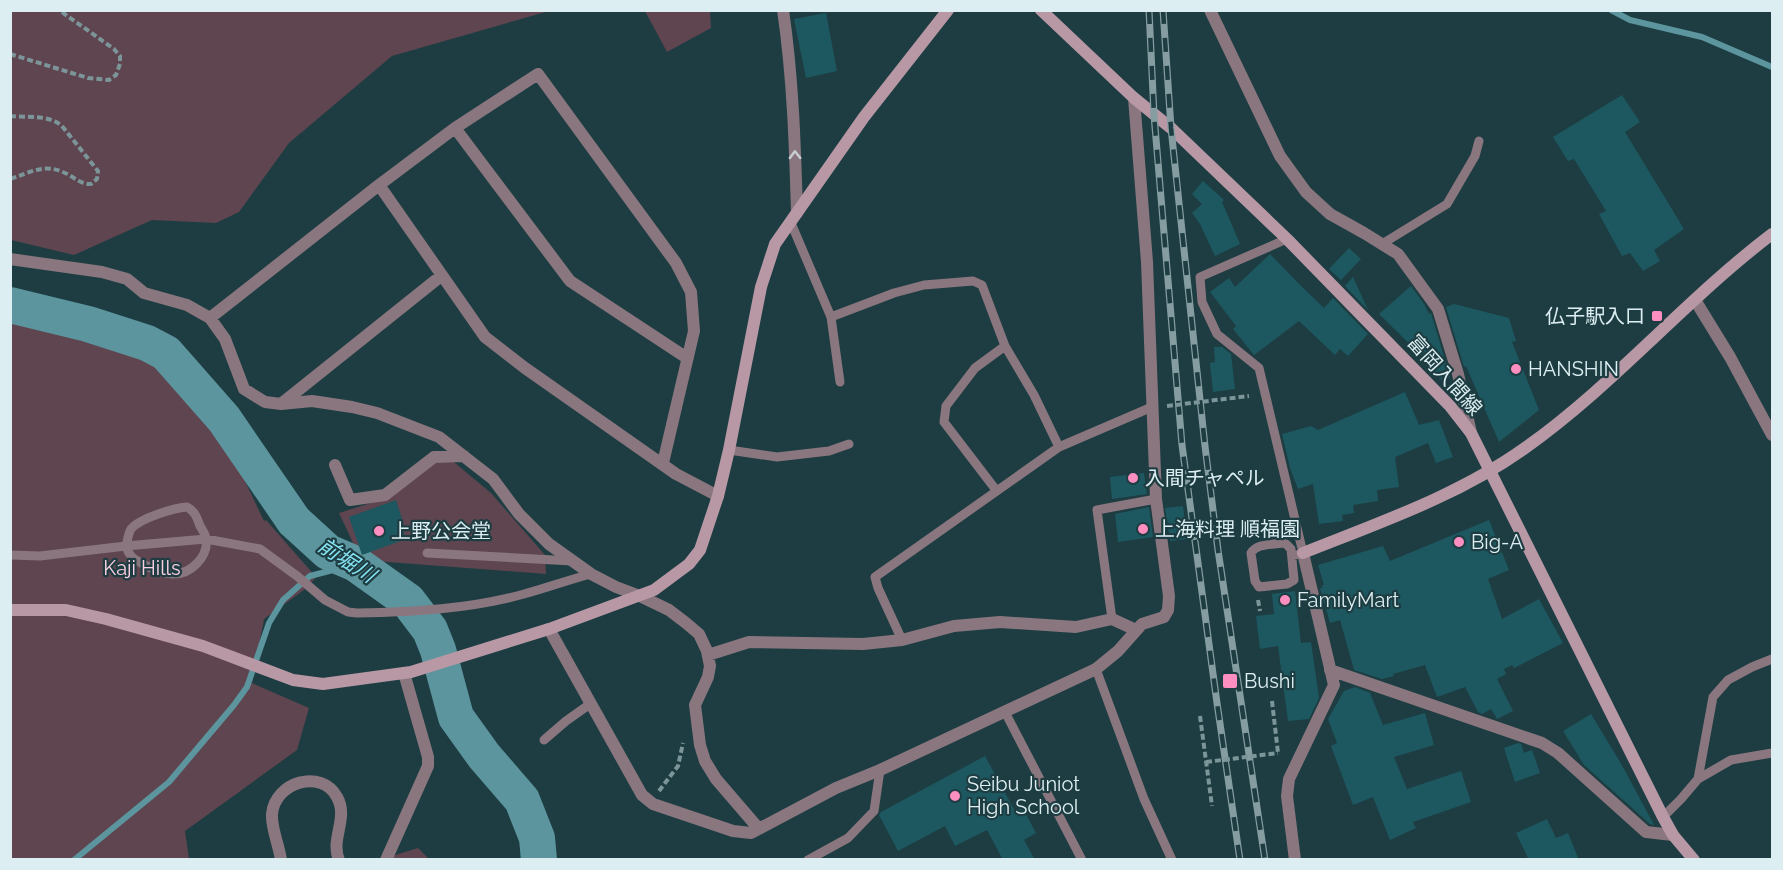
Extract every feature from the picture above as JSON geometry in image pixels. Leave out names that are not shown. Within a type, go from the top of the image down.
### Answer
[{"type":"street","points":[[783,10],[795,123],[794,218]]},
{"type":"street","points":[[10,610],[66,610],[106,619],[203,646],[293,680],[323,684],[407,672],[549,629],[654,590],[689,564],[700,550],[718,496],[760,287],[775,244],[864,117],[948,10]]},
{"type":"street","name":"富岡入間線","points":[[1041,10],[1134,98],[1171,128],[1287,239],[1450,406],[1471,433],[1663,817],[1673,835],[1694,860]]},
{"type":"street","points":[[1210,10],[1280,156],[1306,192],[1330,214],[1398,254],[1438,309],[1458,374],[1471,433]]},
{"type":"street","points":[[210,318],[379,185],[456,128],[538,74],[676,263],[691,292],[694,332],[663,463]]},
{"type":"street","points":[[549,629],[642,795],[653,804],[733,831],[751,833],[836,788],[880,770],[1096,669],[1118,651],[1142,624],[1164,617],[1168,610],[1169,596],[1156,499],[1147,262],[1134,98]]},
{"type":"street","points":[[456,128],[570,281],[687,358]]},
{"type":"street","points":[[379,185],[485,338],[676,474],[718,496]]},
{"type":"street","points":[[1295,860],[1287,796],[1289,779],[1334,685],[1297,555],[1451,491],[1490,471],[1524,449],[1559,422],[1695,300],[1773,234]]},
{"type":"street","points":[[10,259],[102,272],[127,279],[144,293],[187,305],[210,318],[225,339],[244,389],[265,402],[282,404],[312,401],[377,413],[439,437],[494,480],[519,514],[549,544],[591,574],[669,610],[699,634],[708,655],[710,666],[708,677],[695,705],[700,745],[705,760],[716,779],[759,829]]},
{"type":"street","points":[[282,404],[441,276]]},
{"type":"street","points":[[1695,300],[1773,435]]},
{"type":"street","points":[[335,465],[350,500],[385,495],[434,457],[464,456]]},
{"type":"street","points":[[708,655],[749,642],[863,644],[902,640],[954,626],[1000,622],[1076,627],[1112,620],[1136,630]]},
{"type":"street","points":[[1330,670],[1542,743],[1558,753],[1646,832],[1673,835]]},
{"type":"street","points":[[386,860],[428,766],[428,757],[407,672]]},
{"type":"street","points":[[281,860],[272,815],[276,802],[284,790],[292,785],[317,781],[333,790],[340,803],[341,825],[335,845],[339,860]]},
{"type":"lane","points":[[1382,244],[1447,204],[1475,156],[1479,141]]},
{"type":"lane","points":[[794,218],[831,317],[840,382]]},
{"type":"lane","points":[[1287,239],[1200,278],[1202,302],[1217,334],[1259,368],[1297,555],[1295,576],[1292,582],[1263,587],[1257,585],[1251,553],[1254,548],[1286,544],[1297,555]]},
{"type":"lane","points":[[831,317],[894,293],[924,285],[973,281],[982,285],[1005,346],[1034,395],[1059,447]]},
{"type":"lane","points":[[996,490],[945,422],[946,406],[975,368],[1005,346]]},
{"type":"lane","points":[[902,640],[875,577],[1059,447],[1152,407]]},
{"type":"lane","points":[[729,450],[777,457],[829,451],[849,444]]},
{"type":"lane","points":[[1112,620],[1097,510],[1156,499]]},
{"type":"lane","points":[[187,507],[192,510],[206,539],[205,550],[195,566],[185,572],[173,574],[141,563],[131,556],[126,546],[130,530],[136,525],[159,514],[187,507]]},
{"type":"lane","points":[[10,555],[40,556],[206,539],[260,549],[325,600],[348,612],[410,612],[475,604],[524,594],[591,574]]},
{"type":"lane","points":[[427,553],[572,561]]},
{"type":"lane","points":[[1698,779],[1713,697],[1728,680],[1773,659]]},
{"type":"lane","points":[[1096,669],[1144,799],[1172,860]]},
{"type":"lane","points":[[544,740],[590,704]]},
{"type":"lane","points":[[1005,712],[1082,860]]},
{"type":"lane","points":[[1663,817],[1698,779],[1731,760],[1773,753]]},
{"type":"lane","points":[[808,860],[848,838],[874,811],[880,770]]},
{"type":"path","points":[[10,54],[88,78],[108,80],[116,75],[120,56],[114,49],[59,10]]},
{"type":"path","points":[[10,116],[47,117],[57,122],[67,131],[98,171],[97,179],[91,184],[86,184],[64,172],[44,168],[10,179]]},
{"type":"path","points":[[1167,406],[1250,396]]},
{"type":"path","points":[[1206,762],[1278,753],[1272,701]]},
{"type":"path","points":[[1200,717],[1212,806]]},
{"type":"path","points":[[650,802],[678,766],[684,738]]},
{"type":"green space","points":[[11,10],[549,11],[392,56],[289,143],[239,212],[216,223],[152,220],[74,255],[11,240]]},
{"type":"green space","points":[[645,11],[710,11],[711,28],[667,52]]},
{"type":"green space","name":"Kaji Hills","points":[[11,293],[93,313],[207,401],[264,521],[266,520],[316,577],[308,587],[264,619],[252,683],[309,708],[297,750],[185,831],[189,859],[11,860]]},
{"type":"green space","points":[[450,460],[491,493],[545,555],[546,574],[361,560],[339,513],[393,496],[435,461]]},
{"type":"green space","points":[[418,848],[429,859],[379,860]]},
{"type":"building","points":[[826,13],[837,71],[806,78],[794,19]]},
{"type":"building","points":[[1622,95],[1640,122],[1625,132],[1684,229],[1654,250],[1660,261],[1643,271],[1630,253],[1622,256],[1599,214],[1606,211],[1574,159],[1568,161],[1553,137]]},
{"type":"building","points":[[1203,181],[1224,200],[1222,202],[1240,244],[1215,256],[1200,224],[1192,213],[1202,204],[1192,194]]},
{"type":"building","points":[[1349,248],[1361,259],[1341,280],[1329,269]]},
{"type":"building","points":[[1270,254],[1324,308],[1333,298],[1368,334],[1348,356],[1340,349],[1335,355],[1299,321],[1254,355],[1233,329],[1236,326],[1210,292],[1229,278],[1235,287]]},
{"type":"building","points":[[1353,277],[1368,310],[1345,286]]},
{"type":"building","points":[[1411,286],[1429,314],[1431,313],[1450,377],[1443,382],[1422,360],[1425,359],[1379,314]]},
{"type":"building","points":[[1454,304],[1509,318],[1516,341],[1512,342],[1539,410],[1499,442],[1466,366],[1464,367],[1446,307]]},
{"type":"building","points":[[1214,347],[1222,347],[1231,354],[1235,389],[1213,392],[1210,363],[1215,362]]},
{"type":"building","points":[[1405,392],[1419,425],[1439,420],[1453,457],[1436,463],[1428,443],[1395,457],[1399,487],[1377,490],[1378,501],[1353,505],[1354,513],[1342,515],[1343,521],[1319,524],[1313,484],[1298,489],[1290,468],[1282,434],[1311,426],[1318,430]]},
{"type":"building","points":[[1144,473],[1147,494],[1112,499],[1110,477]]},
{"type":"building","name":"上野公会堂","points":[[396,500],[403,522],[400,523],[406,539],[362,555],[349,517]]},
{"type":"building","points":[[1183,506],[1187,539],[1170,541],[1165,508]]},
{"type":"building","points":[[1149,507],[1153,537],[1118,542],[1115,514]]},
{"type":"building","points":[[1489,520],[1509,570],[1488,579],[1502,619],[1539,599],[1563,643],[1514,668],[1512,665],[1504,669],[1506,674],[1497,679],[1513,711],[1497,719],[1491,709],[1482,714],[1478,712],[1465,687],[1437,697],[1425,665],[1382,679],[1354,670],[1340,620],[1330,623],[1320,588],[1324,585],[1318,565],[1383,546],[1390,561]]},
{"type":"building","points":[[1295,591],[1301,643],[1311,642],[1319,698],[1309,719],[1288,721],[1278,646],[1260,649],[1256,616],[1274,614],[1272,594]]},
{"type":"building","points":[[1355,687],[1370,693],[1383,725],[1425,713],[1434,745],[1394,757],[1407,789],[1461,771],[1471,802],[1413,822],[1416,828],[1390,840],[1373,797],[1353,805],[1331,746],[1337,743],[1328,719],[1344,691]]},
{"type":"building","points":[[1591,714],[1654,825],[1650,824],[1584,765],[1563,731]]},
{"type":"building","points":[[1521,744],[1524,753],[1532,750],[1540,773],[1515,782],[1504,748]]},
{"type":"building","points":[[985,756],[1015,811],[1022,807],[1036,833],[1024,840],[1035,860],[1003,860],[987,830],[955,846],[945,826],[898,851],[879,815],[881,812]]},
{"type":"building","points":[[1547,819],[1556,838],[1568,833],[1579,860],[1529,860],[1516,833]]},
{"type":"waterway","points":[[1611,10],[1630,20],[1702,37],[1772,67]]},
{"type":"waterway","name":"前堀川","points":[[10,305],[88,324],[147,343],[166,353],[224,419],[294,521],[328,552],[356,564],[408,601],[430,630],[438,650],[456,717],[484,756],[522,800],[537,838],[539,860]]},
{"type":"waterway","points":[[74,860],[169,782],[234,705],[247,687],[269,623],[283,600],[310,576],[356,564]]},
{"type":"railway","points":[[1149,10],[1154,115],[1182,445],[1240,860]]},
{"type":"railway","points":[[1163,10],[1171,128],[1205,446],[1218,550],[1265,860]]},
{"type":"place","name":"仏子駅入口","points":[[1657,316]]},
{"type":"place","name":"HANSHIN","points":[[1516,369]]},
{"type":"place","name":"入間チャペル","points":[[1133,478]]},
{"type":"place","name":"上海料理 順福園","points":[[1143,529]]},
{"type":"place","name":"上野公会堂","points":[[379,531]]},
{"type":"place","name":"Big-A","points":[[1459,542]]},
{"type":"place","name":"FamilyMart","points":[[1285,600]]},
{"type":"place","name":"Bushi","points":[[1230,681]]},
{"type":"place","name":"Seibu Juniot High School","points":[[955,796]]}]
